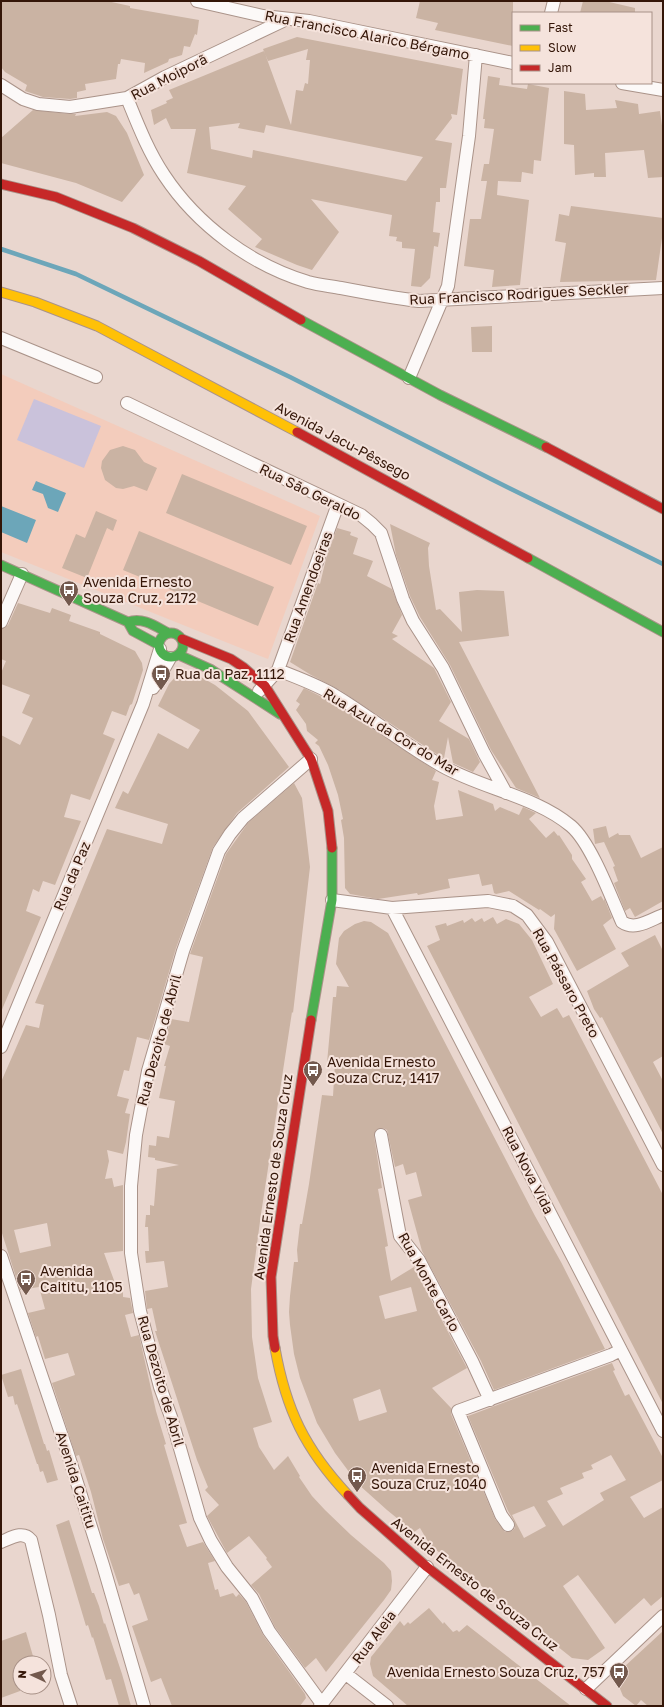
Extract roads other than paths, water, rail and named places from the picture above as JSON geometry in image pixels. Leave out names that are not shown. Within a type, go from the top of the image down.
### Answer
[{"type":"main road","points":[[1,184],[56,198],[133,228],[199,261],[296,317],[454,402],[556,452],[663,509]]},
{"type":"main road","name":"Avenida Jacu-Pêssego","points":[[1,292],[35,302],[104,330],[284,424],[663,632]]},
{"type":"main road","points":[[1,565],[128,622],[133,631],[159,647],[166,657],[175,656],[183,650],[184,644],[182,639],[176,634],[168,633],[141,619],[134,619],[128,622]]},
{"type":"main road","points":[[159,647],[164,636],[168,633]]},
{"type":"main road","name":"Avenida Ernesto de Souza Cruz","points":[[182,639],[231,659],[265,686],[311,760],[328,811],[332,850],[332,900],[305,1055],[271,1277],[273,1336],[283,1386],[294,1418],[312,1450],[335,1481],[360,1508],[427,1567],[607,1706]]},
{"type":"main road","name":"Avenida Ernesto de Souza Cruz","points":[[175,656],[210,669],[282,715]]},
{"type":"street","name":"Rua Francisco Alarico Bérgamo","points":[[197,1],[264,16],[308,21],[512,63]]},
{"type":"street","points":[[551,12],[554,1]]},
{"type":"street","name":"Rua Moiporã","points":[[1,85],[24,99],[38,104],[70,107],[127,98],[166,77],[287,18]]},
{"type":"street","points":[[409,378],[448,286],[469,136],[476,55]]},
{"type":"street","points":[[628,84],[663,90]]},
{"type":"street","name":"Rua Francisco Rodrigues Seckler","points":[[127,98],[147,146],[164,175],[189,208],[233,245],[277,271],[309,282],[387,297],[419,301],[663,288]]},
{"type":"street","points":[[1,338],[96,377]]},
{"type":"street","name":"Rua São Geraldo","points":[[128,403],[338,504],[361,516],[381,533],[403,599],[413,621],[443,668],[484,753],[506,792]]},
{"type":"street","name":"Rua Amendoeiras","points":[[278,670],[338,504]]},
{"type":"street","points":[[1,622],[22,574]]},
{"type":"street","name":"Rua da Paz","points":[[1,1047],[143,704],[159,647]]},
{"type":"street","name":"Rua da Paz","points":[[143,704],[175,656]]},
{"type":"street","points":[[253,696],[265,686],[278,670]]},
{"type":"street","name":"Rua Azul da Cor do Mar","points":[[278,670],[336,696],[443,766],[475,781],[506,792],[550,813],[572,827],[596,864],[622,922],[632,926],[639,925],[663,915]]},
{"type":"street","name":"Rua Dezoito de Abril","points":[[311,760],[243,818],[219,851],[183,951],[148,1071],[134,1150],[131,1186],[131,1238],[140,1311],[160,1388],[171,1417],[200,1518],[211,1541],[227,1567],[252,1598],[269,1631],[321,1705]]},
{"type":"street","name":"Rua Pássaro Preto","points":[[332,900],[392,908],[488,901],[513,906],[527,915],[547,942],[663,1165]]},
{"type":"street","name":"Rua Nova Vida","points":[[392,908],[663,1432]]},
{"type":"street","name":"Rua Monte Carlo","points":[[381,1135],[400,1236],[419,1260],[472,1361],[490,1400]]},
{"type":"street","name":"Avenida Caititu","points":[[1,1256],[67,1451],[103,1565],[144,1706]]},
{"type":"street","points":[[508,1525],[501,1515],[458,1411],[621,1350]]},
{"type":"street","points":[[1,1542],[20,1534],[25,1534],[31,1540],[49,1615],[61,1675],[70,1706]]},
{"type":"street","name":"Rua Aleia","points":[[321,1705],[427,1567]]},
{"type":"street","points":[[586,1689],[663,1616]]},
{"type":"street","points":[[346,1674],[387,1706]]},
{"type":"water","points":[[36,481],[66,493],[58,512],[48,508],[43,494],[32,490]]},
{"type":"water","points":[[1,506],[36,520],[27,543],[1,532]]},
{"type":"waterway","points":[[1,249],[76,274],[290,377],[663,564]]},
{"type":"place","name":"Avenida Ernesto Souza Cruz, 2172","points":[[69,607]]},
{"type":"place","name":"Rua da Paz, 1112","points":[[161,691]]},
{"type":"place","name":"Avenida Ernesto Souza Cruz, 1417","points":[[313,1087]]},
{"type":"place","name":"Avenida Caititu, 1105","points":[[26,1296]]},
{"type":"place","name":"Avenida Ernesto Souza Cruz, 1040","points":[[357,1493]]},
{"type":"place","name":"Avenida Ernesto Souza Cruz, 757","points":[[619,1689]]}]
